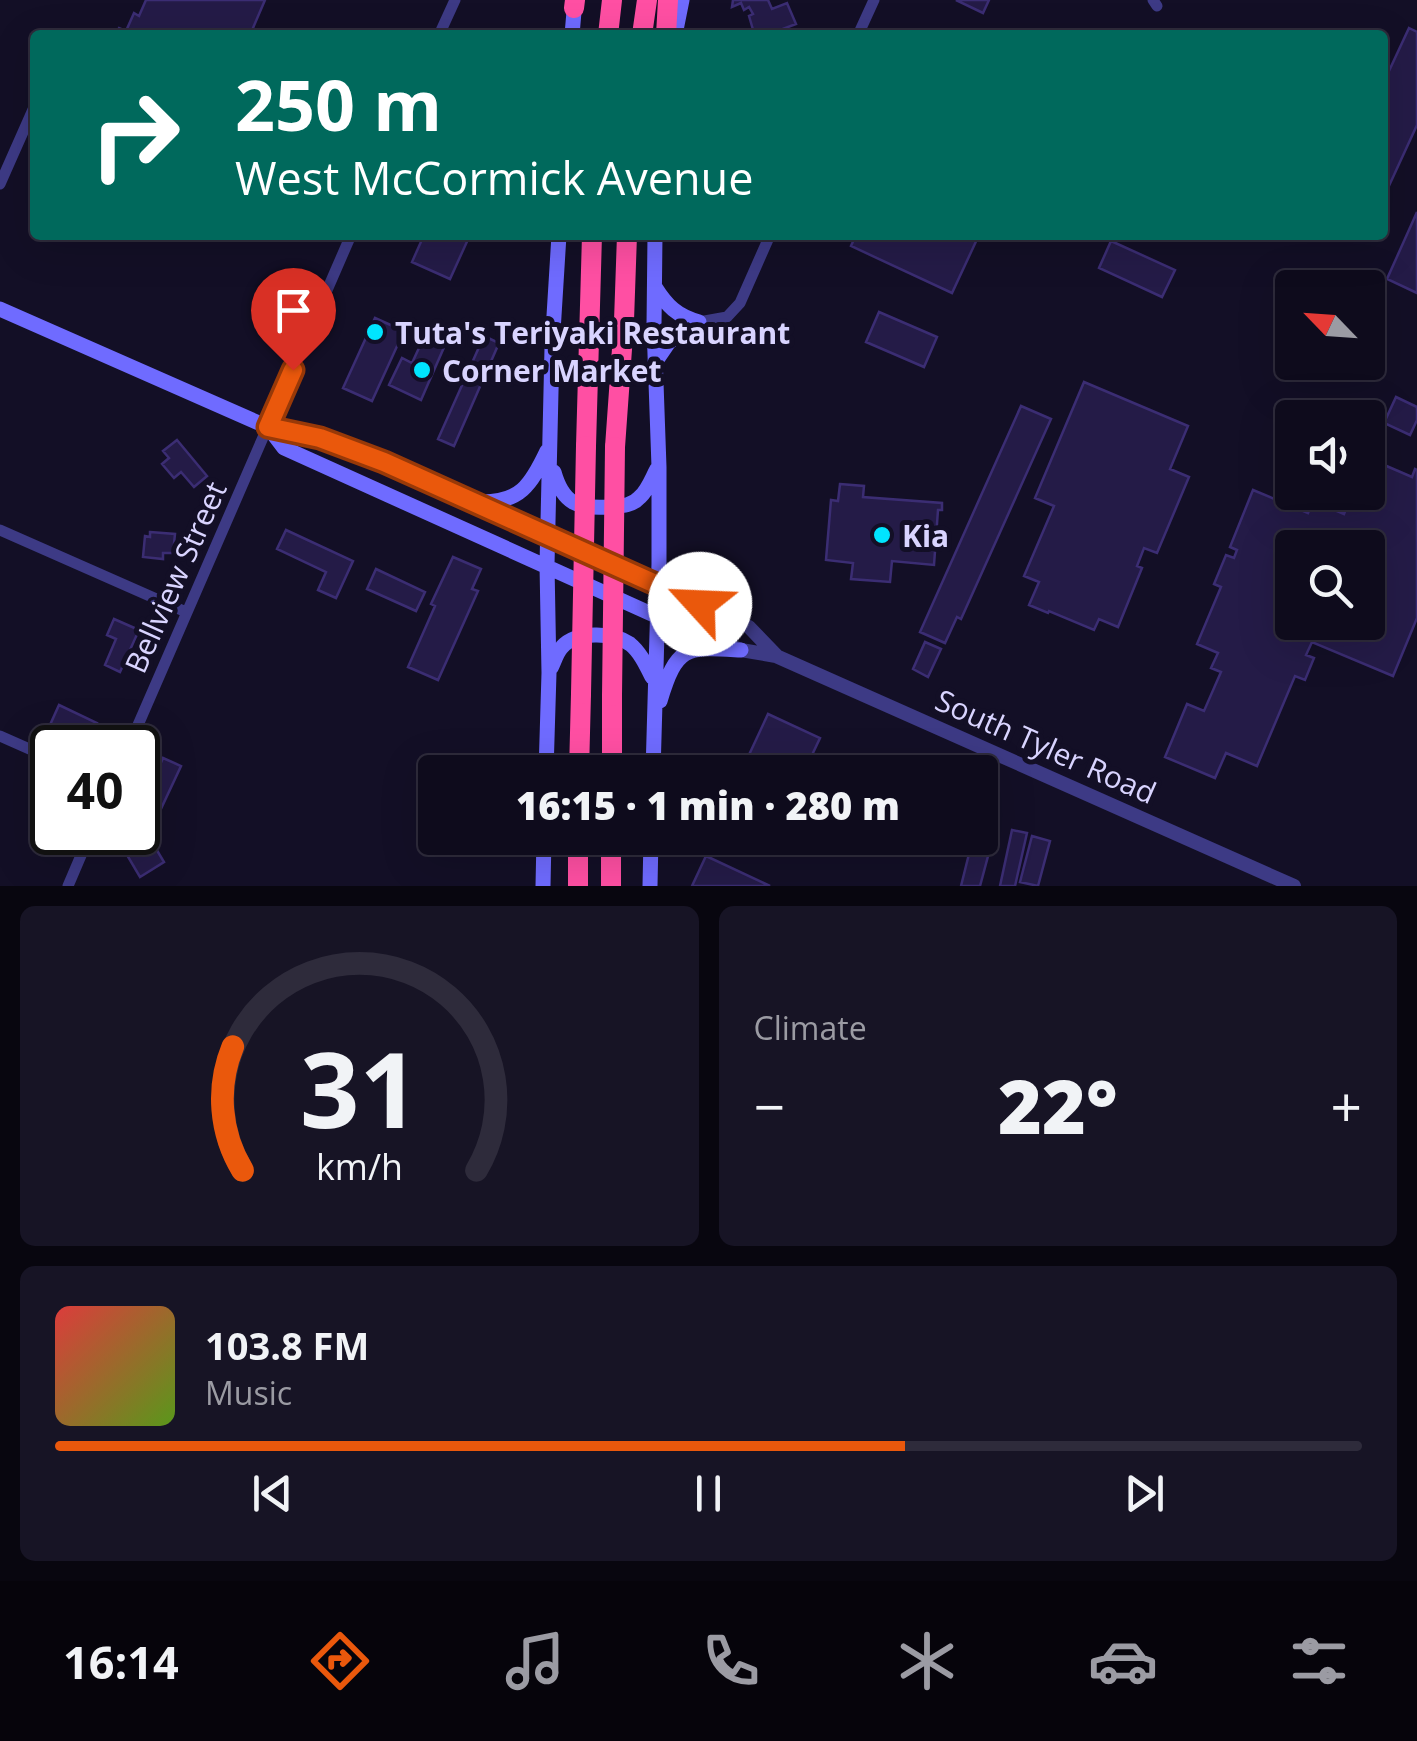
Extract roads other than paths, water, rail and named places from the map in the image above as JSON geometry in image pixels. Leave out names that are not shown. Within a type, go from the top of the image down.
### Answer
[{"type":"highway","points":[[609,30],[612,0]]},
{"type":"highway","points":[[643,30],[646,0]]},
{"type":"highway","points":[[666,30],[668,0]]},
{"type":"highway","points":[[580,755],[592,240]]},
{"type":"highway","points":[[612,755],[615,447],[627,240]]},
{"type":"highway","points":[[578,855],[578,886]]},
{"type":"highway","points":[[611,855],[611,886]]},
{"type":"main road","points":[[676,30],[682,0]]},
{"type":"main road","points":[[572,30],[575,3]]},
{"type":"main road","points":[[547,755],[546,565],[559,240]]},
{"type":"main road","points":[[653,755],[659,466],[655,240]]},
{"type":"main road","points":[[654,288],[672,310],[699,322]]},
{"type":"main road","name":"South Tyler Road","points":[[0,309],[268,427],[320,438],[384,462],[658,584]]},
{"type":"main road","points":[[656,360],[669,342],[699,322]]},
{"type":"main road","name":"South Tyler Road","points":[[268,427],[284,448],[656,616]]},
{"type":"main road","points":[[551,451],[558,486],[566,498],[592,508],[627,505],[638,500],[659,466]]},
{"type":"main road","points":[[472,502],[508,499],[521,492],[551,451]]},
{"type":"main road","points":[[549,672],[561,648],[573,638],[605,635],[628,642],[654,680]]},
{"type":"main road","points":[[654,719],[666,681],[684,654],[698,648],[741,650]]},
{"type":"main road","points":[[543,886],[544,855]]},
{"type":"main road","points":[[650,886],[651,855]]},
{"type":"street","points":[[441,30],[455,0]]},
{"type":"street","points":[[860,30],[874,0]]},
{"type":"street","points":[[0,181],[30,116]]},
{"type":"street","name":"Bellview Street","points":[[138,725],[349,240]]},
{"type":"street","points":[[699,322],[727,317],[740,303],[768,240]]},
{"type":"street","points":[[0,530],[186,612]]},
{"type":"street","name":"South Tyler Road","points":[[658,584],[749,627],[776,656]]},
{"type":"street","name":"South Tyler Road","points":[[656,616],[741,650],[776,656],[1294,886]]},
{"type":"street","points":[[0,736],[30,749]]},
{"type":"street","points":[[81,855],[69,883],[83,886]]},
{"type":"place","name":"Tuta's Teriyaki Restaurant","points":[[375,332]]},
{"type":"place","name":"Corner Market","points":[[422,370]]},
{"type":"place","name":"Kia","points":[[882,535]]}]
